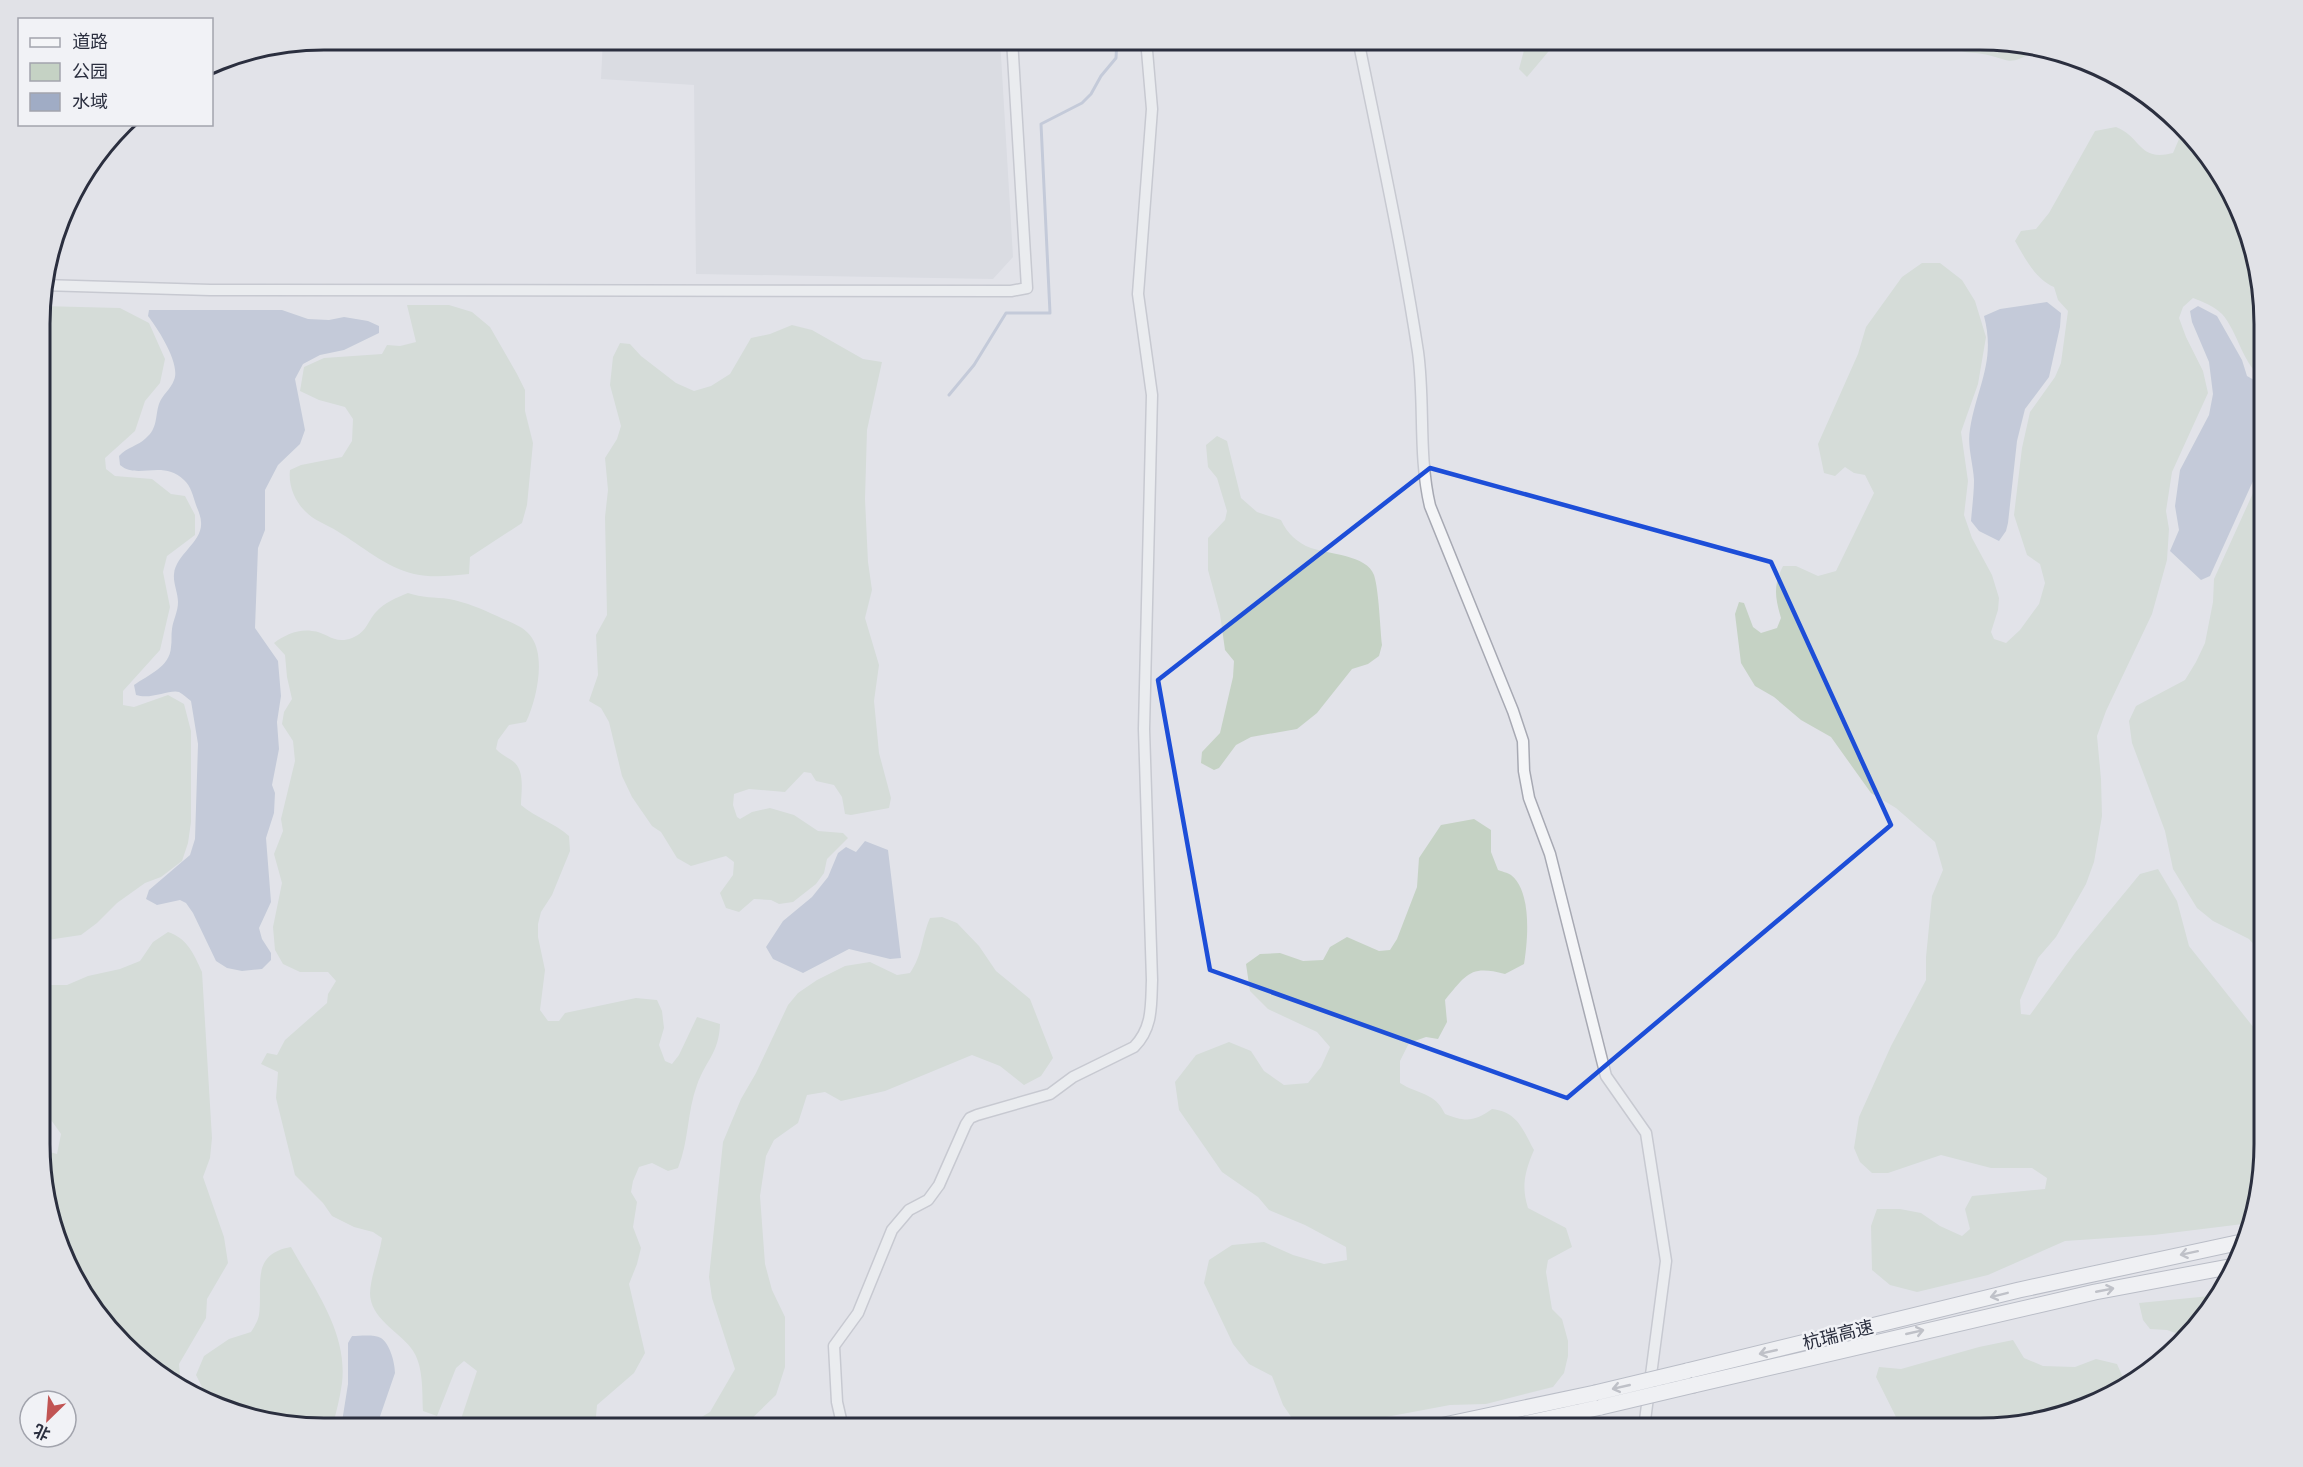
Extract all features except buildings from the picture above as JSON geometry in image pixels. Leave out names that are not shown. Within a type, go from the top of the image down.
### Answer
[{"type":"highway","name":"杭瑞高速","points":[[1691,1378],[2019,1290],[2235,1243]]},
{"type":"highway","name":"杭瑞高速","points":[[1539,1418],[1598,1400],[1691,1378],[2223,1268]]},
{"type":"highway","name":"杭瑞高速","points":[[1490,1418],[1598,1400]]},
{"type":"street","points":[[52,285],[210,290],[1011,291],[1027,288],[1013,50]]},
{"type":"street","points":[[841,1418],[837,1402],[834,1346],[858,1313],[892,1230],[909,1210],[928,1200],[939,1185],[966,1124],[977,1115],[1050,1094],[1073,1077],[1134,1047],[1148,1027],[1151,1014],[1152,980],[1144,729],[1152,395],[1138,294],[1152,109],[1147,50]]},
{"type":"street","points":[[1360,50],[1418,355],[1424,483],[1430,506],[1523,741],[1524,771],[1529,798],[1550,854],[1606,1076],[1646,1133],[1666,1261],[1645,1418]]},
{"type":"highlighted area","points":[[1430,468],[1771,562],[1891,825],[1567,1098],[1210,970],[1158,680]]},
{"type":"shaded area","points":[[602,50],[1001,50],[1013,257],[993,279],[696,274],[694,85],[601,79]]},
{"type":"green space","points":[[1524,50],[1550,50],[1527,77],[1519,69]]},
{"type":"green space","points":[[1960,50],[1998,50],[2029,54],[2020,59],[2008,60]]},
{"type":"green space","points":[[2116,127],[2124,131],[2146,151],[2162,155],[2173,153],[2178,135],[2217,186],[2233,218],[2248,270],[2253,305],[2254,370],[2219,311],[2193,298],[2183,307],[2179,318],[2203,371],[2208,393],[2172,472],[2166,511],[2169,529],[2167,560],[2152,614],[2106,711],[2097,736],[2102,816],[2094,862],[2086,884],[2056,937],[2038,958],[2020,1000],[2021,1014],[2030,1015],[2075,953],[2140,874],[2158,869],[2177,901],[2189,946],[2254,1028],[2254,1144],[2251,1180],[2241,1224],[2154,1235],[2065,1241],[1988,1275],[1917,1292],[1890,1285],[1872,1270],[1871,1226],[1877,1209],[1900,1209],[1921,1213],[1940,1226],[1962,1236],[1970,1229],[1965,1209],[1972,1196],[2045,1189],[2047,1178],[2032,1168],[1991,1168],[1941,1155],[1888,1173],[1872,1173],[1860,1162],[1854,1148],[1859,1117],[1891,1046],[1926,980],[1932,896],[1943,870],[1935,842],[1896,808],[1871,793],[1831,737],[1801,720],[1774,697],[1755,686],[1741,663],[1735,614],[1739,602],[1744,603],[1753,627],[1761,633],[1777,628],[1781,618],[1776,598],[1776,586],[1783,566],[1796,566],[1818,576],[1836,571],[1874,493],[1865,475],[1854,473],[1845,467],[1835,476],[1824,473],[1818,444],[1858,354],[1866,327],[1902,277],[1922,263],[1940,263],[1962,280],[1975,301],[1986,337],[1978,384],[1961,432],[1968,481],[1964,515],[1972,538],[1992,575],[1999,598],[1991,632],[1994,639],[2006,643],[2020,630],[2039,604],[2045,583],[2040,564],[2027,555],[2014,515],[2022,448],[2030,412],[2055,377],[2061,363],[2068,311],[2058,300],[2054,287],[2041,279],[2015,241],[2021,231],[2036,229],[2049,213],[2095,131]]},
{"type":"green space","points":[[407,305],[449,305],[472,312],[490,327],[525,390],[525,411],[533,443],[527,505],[522,523],[470,557],[469,574],[427,576],[403,571],[374,556],[309,515],[302,508],[291,487],[290,470],[301,465],[342,457],[352,441],[353,419],[345,407],[319,400],[300,391],[304,367],[324,358],[382,354],[387,345],[400,346],[416,342]]},
{"type":"green space","points":[[50,306],[120,308],[149,323],[165,359],[160,383],[145,401],[135,431],[105,458],[106,469],[115,476],[152,479],[171,494],[185,496],[195,515],[195,535],[167,556],[163,572],[170,607],[160,650],[123,691],[123,705],[134,707],[168,695],[184,704],[191,731],[191,822],[188,843],[182,861],[161,877],[145,883],[117,903],[81,935],[50,940]]},
{"type":"green space","points":[[792,325],[812,330],[863,359],[882,362],[867,430],[865,499],[868,562],[872,590],[865,618],[879,665],[874,701],[879,753],[891,798],[889,808],[851,815],[845,814],[842,797],[834,785],[816,781],[811,773],[804,772],[785,792],[749,789],[734,794],[733,805],[740,819],[752,812],[770,808],[794,815],[818,831],[843,833],[848,838],[827,859],[824,873],[816,884],[793,902],[779,904],[771,900],[754,899],[739,912],[726,908],[720,893],[733,875],[734,862],[726,856],[691,866],[677,858],[661,832],[652,826],[632,797],[622,776],[609,722],[601,708],[589,701],[598,675],[596,635],[607,615],[605,517],[608,490],[605,458],[617,439],[621,426],[610,385],[613,357],[620,343],[630,344],[641,356],[676,383],[694,391],[711,386],[730,374],[751,338],[770,334]]},
{"type":"green space","points":[[1217,436],[1227,441],[1241,498],[1257,512],[1281,520],[1293,537],[1306,546],[1355,559],[1370,568],[1377,590],[1382,645],[1379,656],[1368,664],[1352,669],[1317,713],[1297,729],[1251,737],[1236,745],[1219,768],[1214,770],[1201,763],[1202,752],[1220,733],[1233,677],[1234,661],[1225,650],[1220,614],[1208,570],[1208,538],[1225,520],[1227,511],[1217,478],[1208,467],[1206,445]]},
{"type":"green space","points":[[2254,491],[2254,945],[2249,939],[2213,921],[2197,908],[2173,869],[2165,831],[2132,743],[2129,721],[2136,706],[2185,680],[2196,662],[2205,643],[2213,602],[2214,579]]},
{"type":"green space","points":[[408,593],[455,600],[525,630],[536,647],[538,680],[530,713],[526,722],[509,725],[498,740],[496,749],[518,767],[522,783],[521,805],[569,836],[570,851],[552,895],[541,912],[538,924],[538,937],[545,970],[540,1010],[548,1021],[559,1021],[565,1013],[636,998],[657,1000],[662,1011],[664,1028],[659,1045],[665,1061],[672,1064],[679,1055],[697,1017],[720,1024],[715,1049],[694,1095],[678,1168],[668,1171],[652,1163],[639,1167],[633,1181],[631,1192],[637,1202],[633,1227],[641,1248],[629,1284],[645,1353],[634,1373],[597,1405],[596,1418],[461,1418],[477,1371],[464,1361],[456,1368],[437,1416],[423,1411],[422,1378],[415,1355],[406,1342],[380,1317],[371,1302],[373,1272],[382,1238],[373,1232],[354,1227],[332,1216],[323,1203],[295,1175],[276,1098],[278,1072],[261,1064],[267,1053],[277,1055],[285,1040],[327,1003],[328,994],[336,981],[328,972],[300,972],[283,964],[275,950],[273,927],[282,883],[274,854],[283,831],[281,819],[295,761],[293,741],[282,724],[284,712],[292,699],[285,655],[274,643],[287,635],[302,631],[317,632],[340,640],[352,638],[364,630],[376,612],[391,601]]},
{"type":"green space","points":[[1474,819],[1491,830],[1491,852],[1498,870],[1511,875],[1518,882],[1525,904],[1527,943],[1524,964],[1505,974],[1476,971],[1464,978],[1445,1000],[1447,1022],[1438,1039],[1426,1037],[1409,1043],[1400,1061],[1400,1083],[1431,1098],[1445,1114],[1469,1119],[1492,1109],[1508,1114],[1519,1123],[1534,1150],[1525,1179],[1528,1208],[1566,1228],[1572,1247],[1548,1260],[1546,1272],[1552,1309],[1562,1319],[1568,1341],[1568,1356],[1564,1373],[1553,1387],[1486,1404],[1450,1405],[1381,1418],[1292,1418],[1283,1405],[1272,1376],[1249,1364],[1233,1344],[1204,1283],[1209,1260],[1232,1245],[1264,1242],[1293,1255],[1324,1264],[1347,1260],[1346,1247],[1305,1225],[1269,1210],[1258,1197],[1222,1172],[1179,1110],[1175,1082],[1196,1055],[1229,1042],[1251,1051],[1264,1071],[1284,1085],[1308,1083],[1321,1067],[1330,1047],[1317,1032],[1268,1009],[1250,991],[1246,964],[1260,954],[1280,953],[1303,961],[1323,960],[1330,947],[1347,937],[1379,951],[1390,950],[1397,939],[1417,887],[1419,858],[1441,825]]},
{"type":"green space","points":[[942,917],[957,923],[979,946],[996,971],[1030,999],[1053,1058],[1041,1076],[1024,1085],[1000,1066],[972,1055],[885,1091],[841,1101],[825,1092],[807,1095],[798,1123],[774,1140],[766,1156],[760,1196],[765,1264],[772,1290],[785,1317],[785,1367],[776,1395],[752,1418],[700,1418],[710,1412],[735,1369],[712,1298],[709,1277],[723,1142],[741,1099],[788,1005],[798,993],[817,980],[845,966],[870,962],[897,975],[910,973],[930,918]]},
{"type":"green space","points":[[168,932],[180,938],[193,953],[202,972],[212,1138],[210,1158],[203,1177],[224,1237],[228,1263],[207,1299],[206,1318],[179,1364],[180,1377],[143,1350],[117,1324],[86,1281],[64,1232],[55,1197],[50,1162],[50,1152],[57,1154],[61,1134],[50,1118],[50,985],[67,985],[88,976],[120,969],[140,961],[153,942]]},
{"type":"green space","points":[[291,1247],[319,1295],[335,1329],[340,1346],[342,1383],[334,1418],[287,1415],[235,1403],[203,1390],[196,1375],[204,1356],[229,1339],[251,1332],[259,1315],[261,1272],[269,1256]]},
{"type":"green space","points":[[2207,1296],[2177,1333],[2167,1330],[2150,1329],[2143,1320],[2139,1303]]},
{"type":"green space","points":[[2013,1340],[2024,1358],[2043,1366],[2075,1367],[2096,1359],[2117,1364],[2123,1377],[2085,1397],[2033,1412],[1980,1418],[1896,1418],[1876,1377],[1879,1367],[1901,1369]]},
{"type":"water","points":[[2047,302],[2061,313],[2060,327],[2049,377],[2025,409],[2017,441],[2008,523],[1999,541],[1979,531],[1971,521],[1974,480],[1969,435],[1987,361],[1987,332],[1984,316],[2000,309]]},
{"type":"water","points":[[2198,306],[2217,316],[2242,360],[2247,376],[2254,380],[2254,479],[2210,576],[2201,580],[2170,551],[2179,530],[2175,506],[2180,470],[2209,415],[2213,394],[2209,362],[2192,322],[2190,311]]},
{"type":"water","points":[[149,310],[282,310],[308,319],[329,320],[344,317],[368,321],[379,326],[379,333],[344,350],[320,355],[303,364],[295,379],[305,430],[300,444],[278,465],[265,490],[265,530],[258,548],[255,628],[278,661],[281,696],[277,722],[279,749],[272,785],[275,793],[274,813],[266,838],[271,902],[259,928],[262,939],[271,953],[271,960],[262,969],[242,971],[227,968],[216,961],[186,903],[180,900],[157,905],[146,899],[149,890],[190,855],[195,839],[198,744],[191,701],[175,691],[148,696],[136,695],[134,685],[163,665],[170,654],[172,629],[178,602],[174,574],[179,560],[198,536],[201,522],[190,488],[176,474],[159,470],[134,471],[120,465],[119,456],[143,441],[153,430],[159,404],[174,380],[174,365],[171,356],[148,316]]},
{"type":"water","points":[[865,841],[888,850],[901,958],[890,959],[849,949],[803,973],[773,959],[766,947],[783,921],[812,897],[828,877],[838,853],[846,847],[856,852]]},
{"type":"water","points":[[352,1336],[378,1337],[389,1349],[395,1373],[379,1418],[343,1418],[348,1384],[348,1343]]},
{"type":"waterway","points":[[949,395],[974,365],[1006,313],[1050,313],[1041,124],[1082,103],[1116,58],[1116,50]]}]
